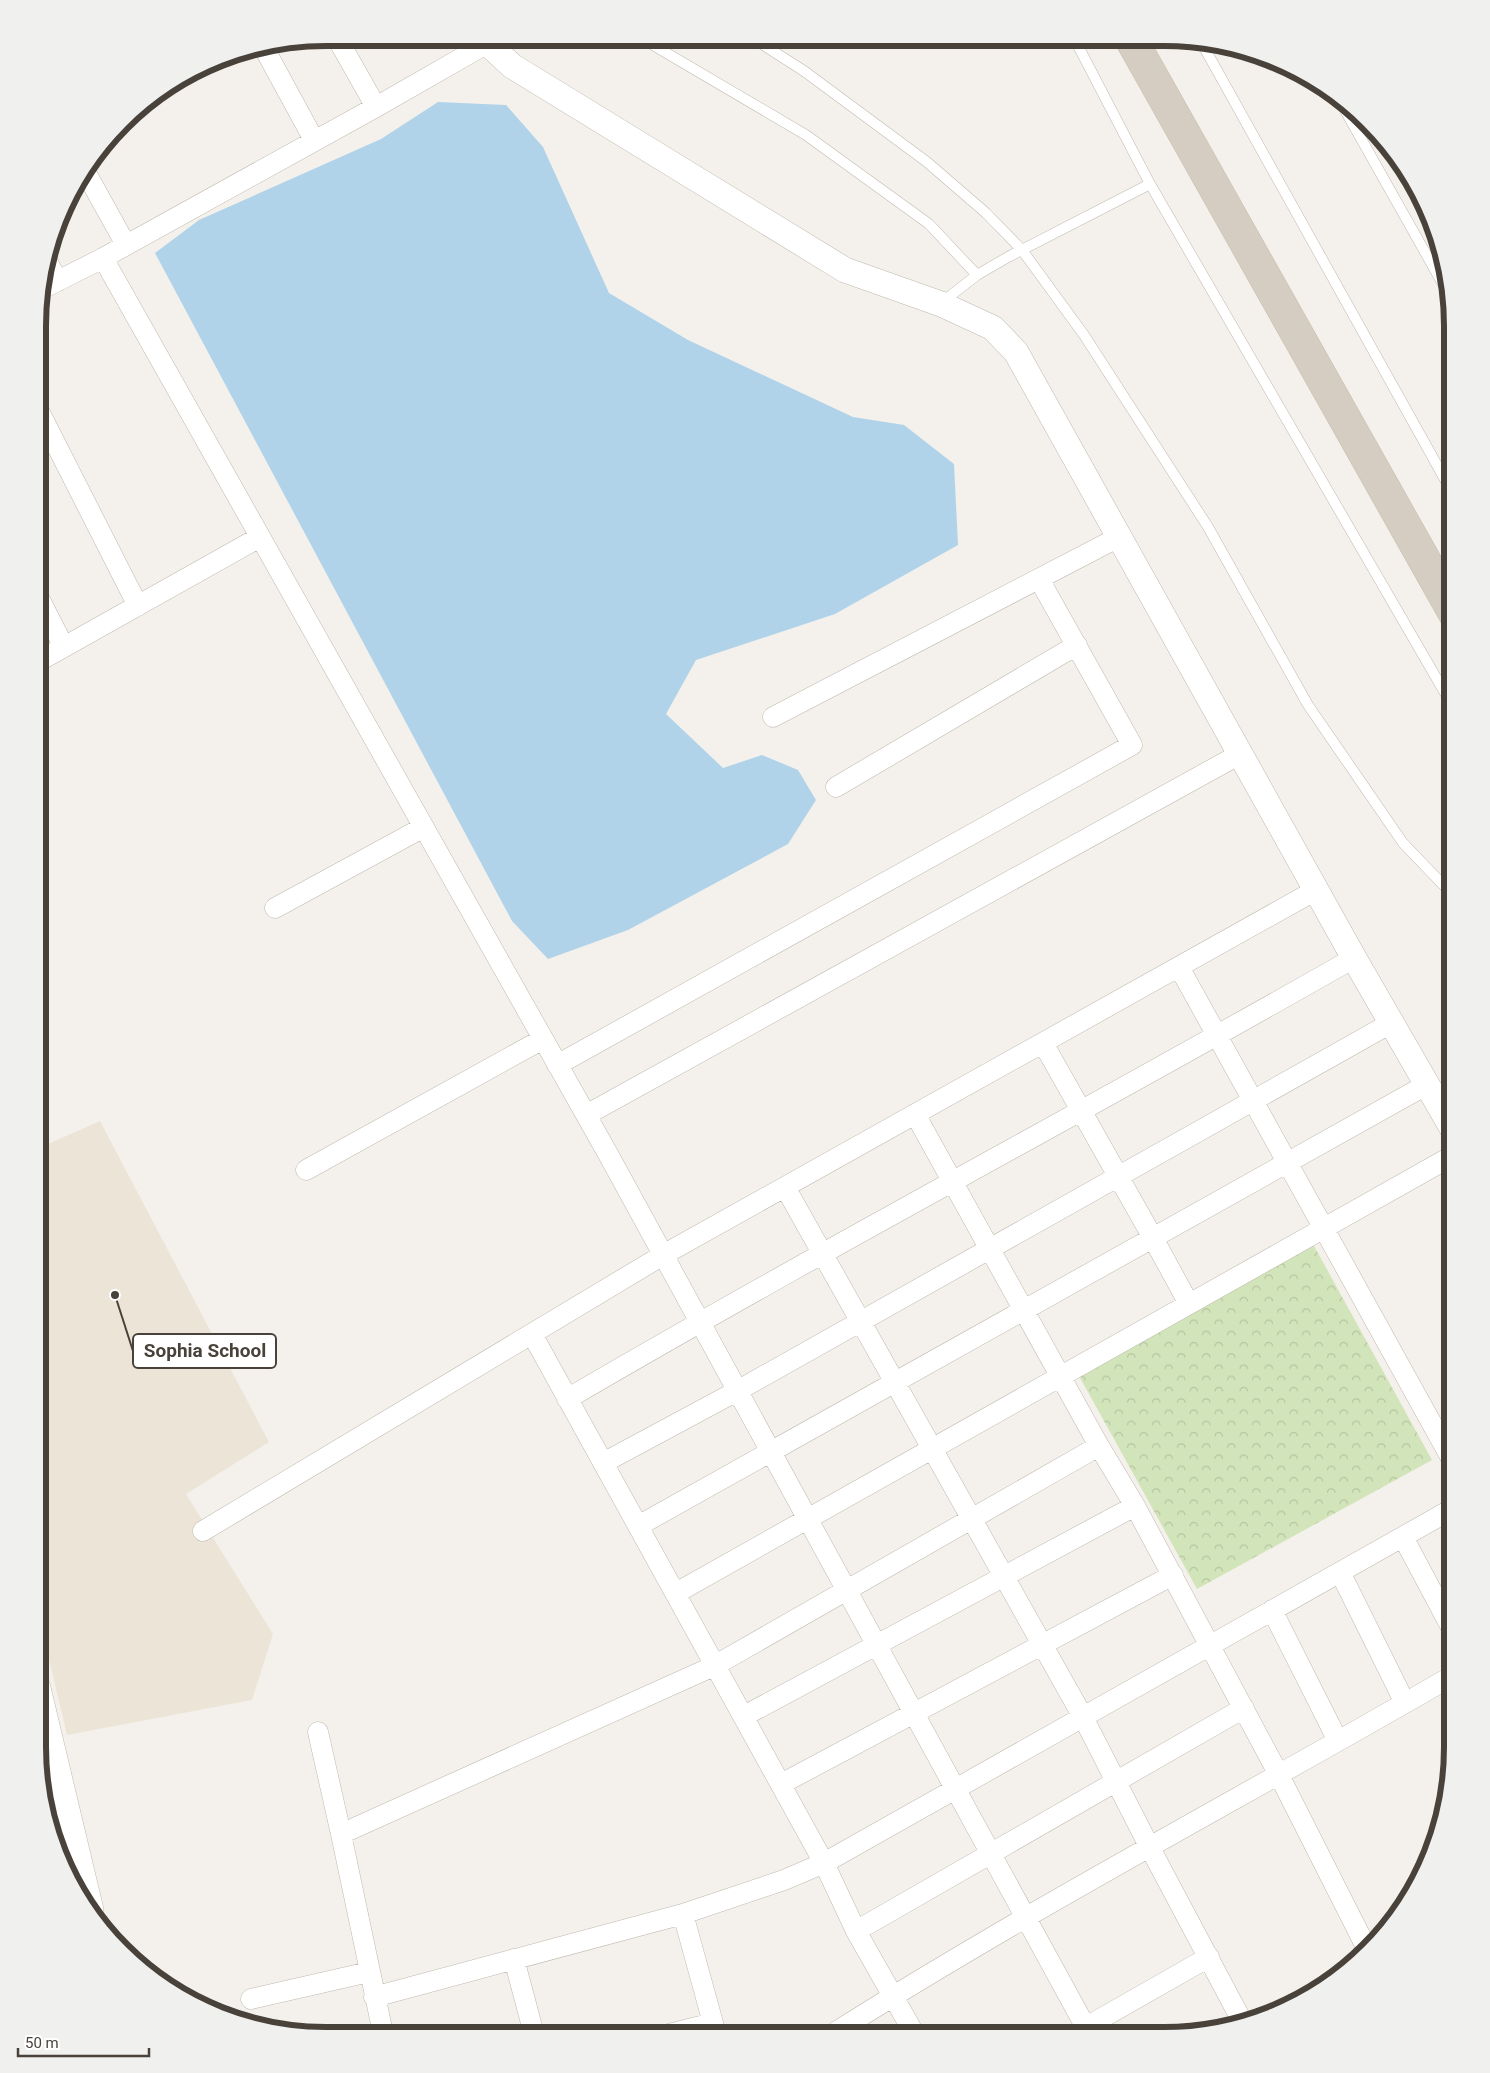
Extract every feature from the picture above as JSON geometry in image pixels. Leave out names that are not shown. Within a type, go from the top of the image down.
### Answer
[{"type":"street","points":[[342,46],[376,107]]},
{"type":"street","points":[[53,272],[104,258],[376,107],[476,46]]},
{"type":"street","points":[[490,46],[512,66],[845,270],[941,304],[993,328],[1016,352],[1354,958],[1444,1115]]},
{"type":"street","points":[[267,53],[314,140]]},
{"type":"street","points":[[89,178],[126,245]]},
{"type":"street","points":[[104,258],[586,1115],[1026,1917],[1080,2027]]},
{"type":"street","points":[[46,425],[138,606]]},
{"type":"street","points":[[46,657],[260,537]]},
{"type":"street","points":[[774,717],[1119,538]]},
{"type":"street","points":[[557,1065],[1132,745],[1039,579]]},
{"type":"street","points":[[46,610],[64,646]]},
{"type":"street","points":[[836,787],[1076,646]]},
{"type":"street","points":[[586,1115],[1240,754]]},
{"type":"street","points":[[275,908],[424,827]]},
{"type":"street","points":[[204,1531],[663,1256],[1316,890]]},
{"type":"street","points":[[567,1399],[822,1253],[1217,1037],[1354,958]]},
{"type":"street","points":[[1178,967],[1444,1446]]},
{"type":"street","points":[[603,1463],[736,1391],[1391,1023]]},
{"type":"street","points":[[306,1170],[543,1039]]},
{"type":"street","points":[[1042,1044],[1189,1304]]},
{"type":"street","points":[[638,1526],[1426,1085]]},
{"type":"street","points":[[915,1114],[1099,1446],[1173,1575],[1365,1942]]},
{"type":"street","points":[[676,1593],[1444,1161]]},
{"type":"street","points":[[785,1187],[1083,1717],[1239,2016]]},
{"type":"street","points":[[532,1334],[676,1593],[714,1666],[744,1716],[824,1863],[856,1931],[910,2027]]},
{"type":"street","points":[[341,1834],[714,1666],[1099,1446]]},
{"type":"street","points":[[744,1716],[1135,1506]]},
{"type":"street","points":[[374,1997],[683,1914],[784,1880],[824,1863],[1444,1514]]},
{"type":"street","points":[[1403,1537],[1444,1614]]},
{"type":"street","points":[[1340,1572],[1405,1703]]},
{"type":"street","points":[[781,1784],[1173,1575]]},
{"type":"street","points":[[1272,1610],[1338,1741]]},
{"type":"street","points":[[844,2027],[892,1996],[1149,1846],[1279,1775],[1444,1681]]},
{"type":"street","points":[[856,1931],[1244,1708]]},
{"type":"street","points":[[46,1722],[87,1892]]},
{"type":"street","points":[[318,1732],[382,2027]]},
{"type":"street","points":[[683,1914],[713,2023],[697,2027]]},
{"type":"street","points":[[1093,2027],[1208,1957]]},
{"type":"street","points":[[514,1959],[532,2027]]},
{"type":"street","points":[[251,1999],[369,1972]]},
{"type":"lane","points":[[656,46],[806,135],[929,224],[977,275]]},
{"type":"lane","points":[[765,46],[804,71],[927,162],[986,214],[1022,250],[1084,335],[1208,527],[1308,705],[1403,843],[1444,886]]},
{"type":"lane","points":[[1078,46],[1150,184],[1444,691]]},
{"type":"lane","points":[[1205,50],[1444,478]]},
{"type":"lane","points":[[1348,115],[1439,278]]},
{"type":"lane","points":[[941,304],[977,275],[1150,184]]},
{"type":"shaded area","points":[[100,1121],[269,1442],[186,1494],[273,1634],[252,1700],[67,1735],[46,1647],[46,1145]]},
{"type":"green space","points":[[1308,1235],[1432,1460],[1197,1589],[1073,1365]]},
{"type":"water","points":[[438,102],[506,105],[543,147],[609,293],[688,340],[853,417],[904,425],[954,464],[958,545],[835,614],[696,660],[666,714],[723,768],[762,755],[798,770],[816,800],[788,844],[628,930],[548,959],[512,921],[155,253],[199,220],[381,139]]},
{"type":"building","points":[[1116,46],[1153,46],[1444,562],[1444,628]]},
{"type":"place","name":"Sophia School","points":[[115,1295]]}]
